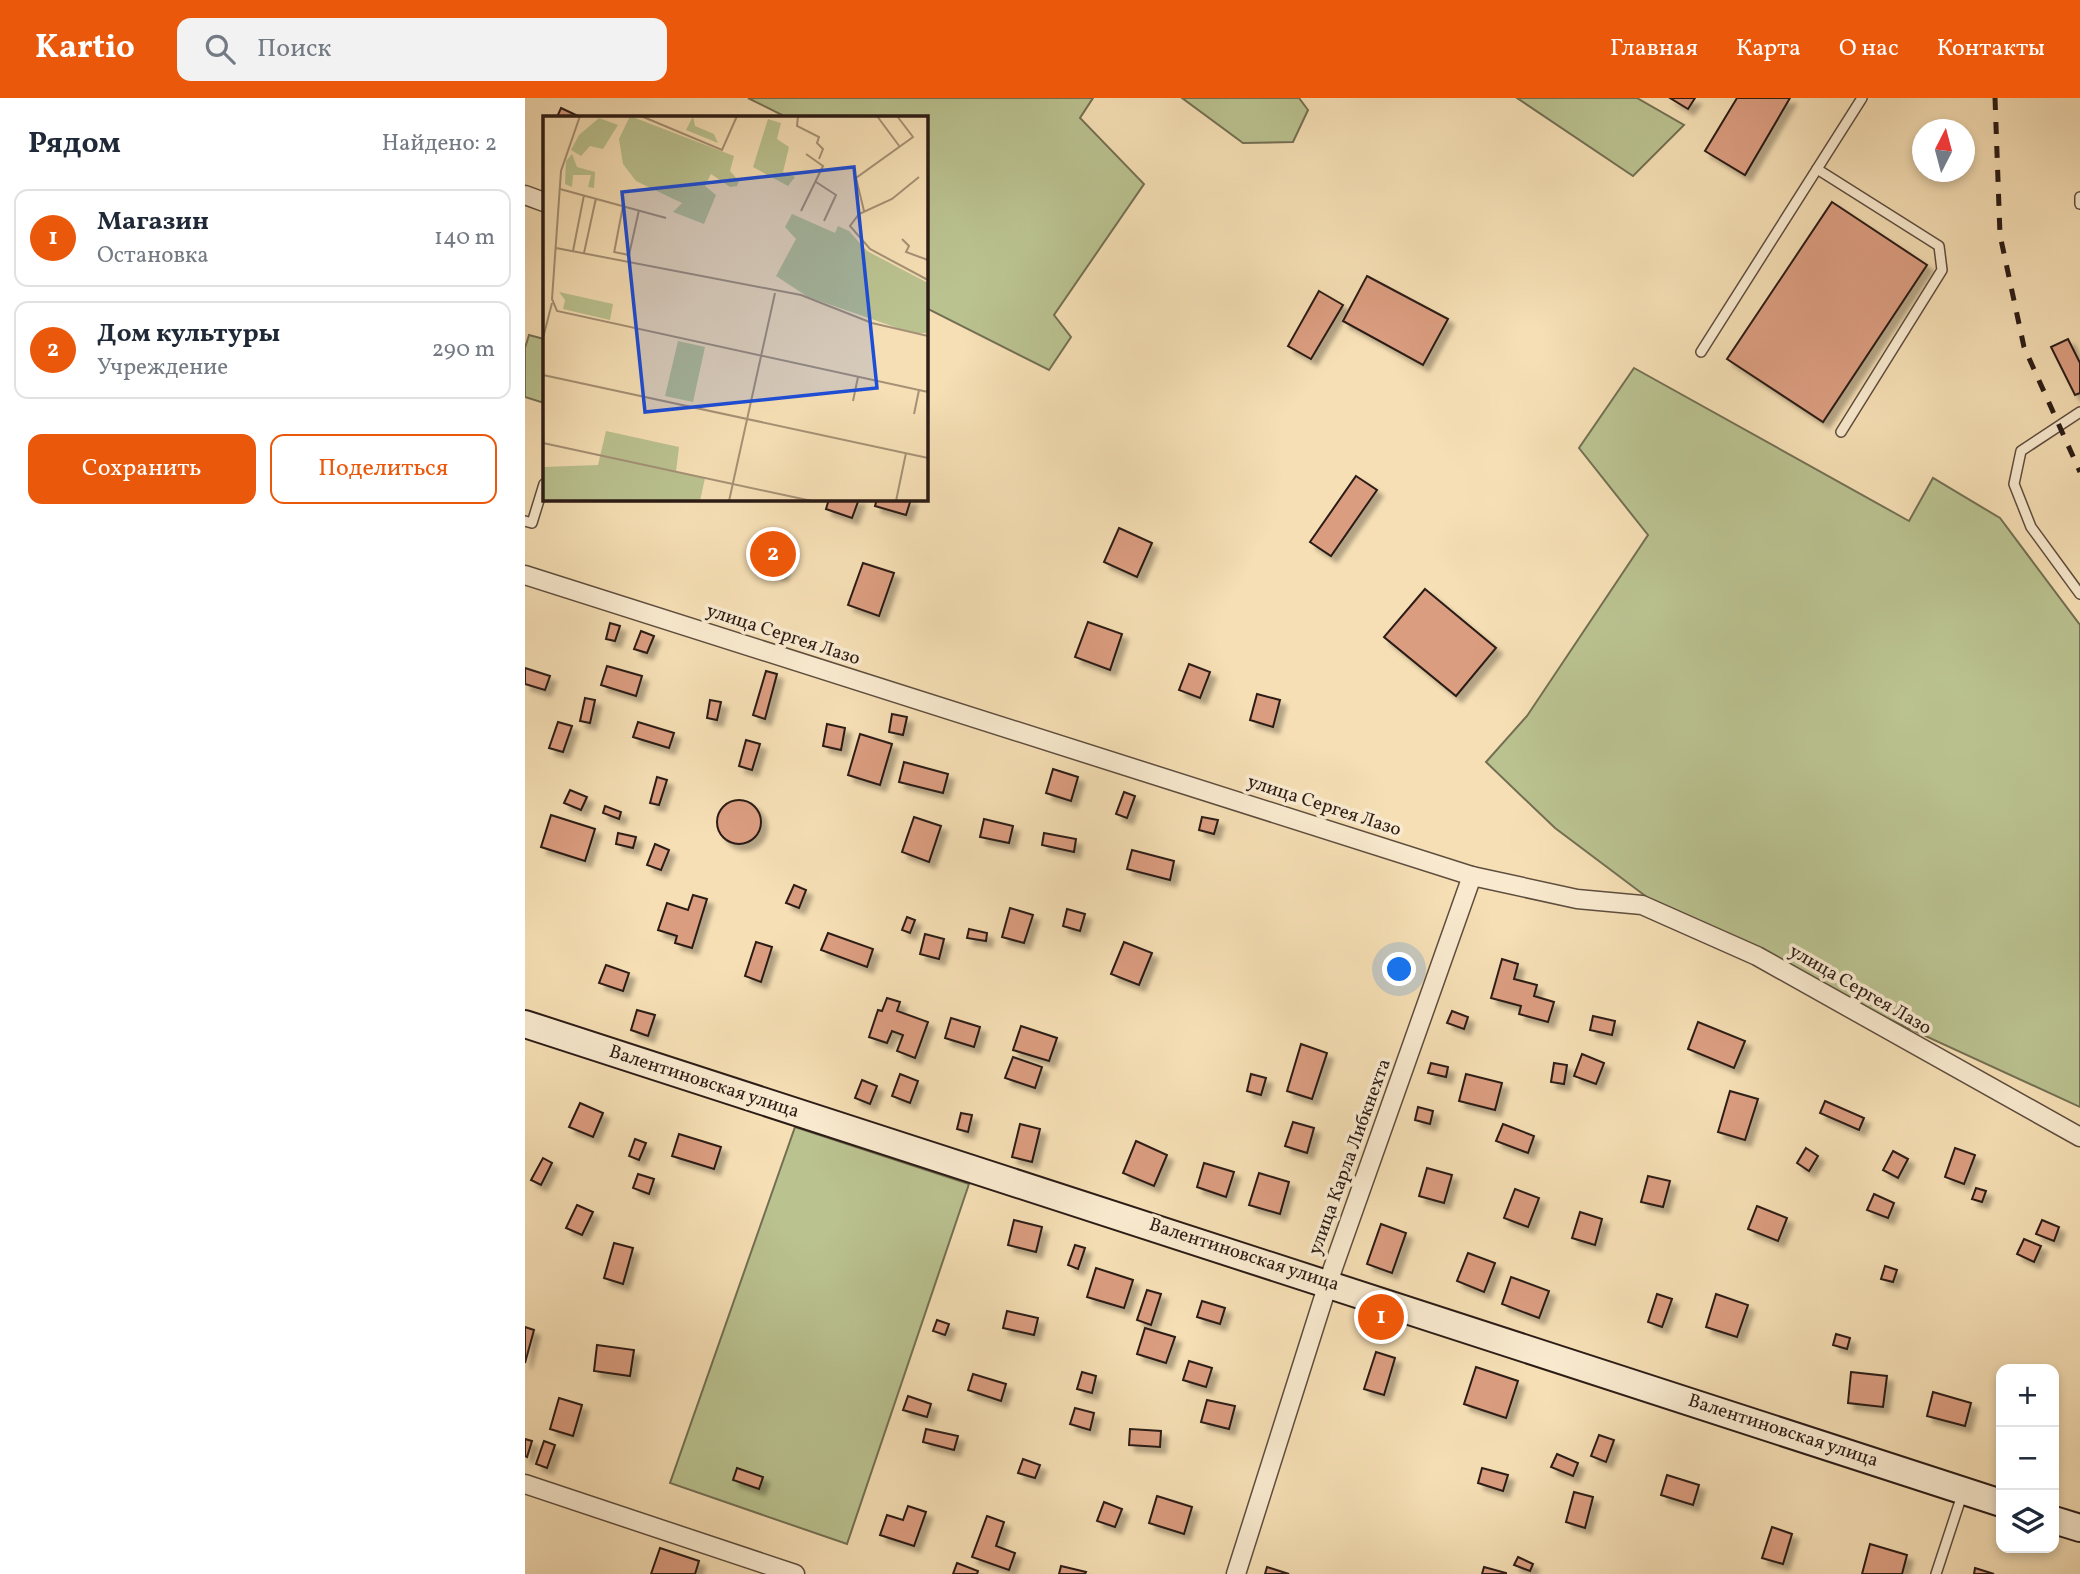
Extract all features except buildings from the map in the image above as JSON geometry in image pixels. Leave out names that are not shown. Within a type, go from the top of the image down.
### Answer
[{"type":"main road","name":"Валентиновская улица","points":[[525,1024],[1996,1501]]},
{"type":"main road","points":[[2059,1522],[2080,1528]]},
{"type":"street","points":[[525,195],[543,202]]},
{"type":"street","name":"улица Сергея Лазо","points":[[525,575],[1472,876],[1577,899],[1642,905],[1757,956],[2080,1137]]},
{"type":"street","name":"улица Карла Либкнехта","points":[[1236,1574],[1328,1283],[1472,876]]},
{"type":"street","points":[[525,1484],[795,1574]]},
{"type":"lane","points":[[1701,352],[1862,98]]},
{"type":"lane","points":[[1817,169],[1939,246],[1942,270],[1842,432]]},
{"type":"lane","points":[[2080,197],[2080,204]]},
{"type":"lane","points":[[2080,412],[2021,451],[2014,484],[2031,527],[2080,594]]},
{"type":"lane","points":[[525,521],[531,523],[543,487]]},
{"type":"lane","points":[[1936,1574],[1963,1490]]},
{"type":"green space","points":[[748,98],[1093,98],[1080,118],[1144,184],[1054,315],[1071,337],[1049,370],[927,309],[927,116],[784,116]]},
{"type":"green space","points":[[1182,98],[1299,98],[1308,110],[1293,142],[1243,143]]},
{"type":"green space","points":[[1517,98],[1637,98],[1684,125],[1633,176]]},
{"type":"green space","points":[[529,335],[543,339],[543,403],[525,397],[525,348]]},
{"type":"green space","points":[[1634,368],[1909,521],[1933,478],[2000,518],[2080,625],[2080,1107],[1684,925],[1555,828],[1486,762],[1527,716],[1648,535],[1579,448]]},
{"type":"green space","points":[[795,1127],[969,1184],[847,1544],[670,1483]]},
{"type":"railway","points":[[1995,98],[2000,235],[2024,347],[2080,472]]},
{"type":"place","name":"Дом культуры","points":[[773,554]]},
{"type":"place","name":"Магазин","points":[[1381,1317]]}]
